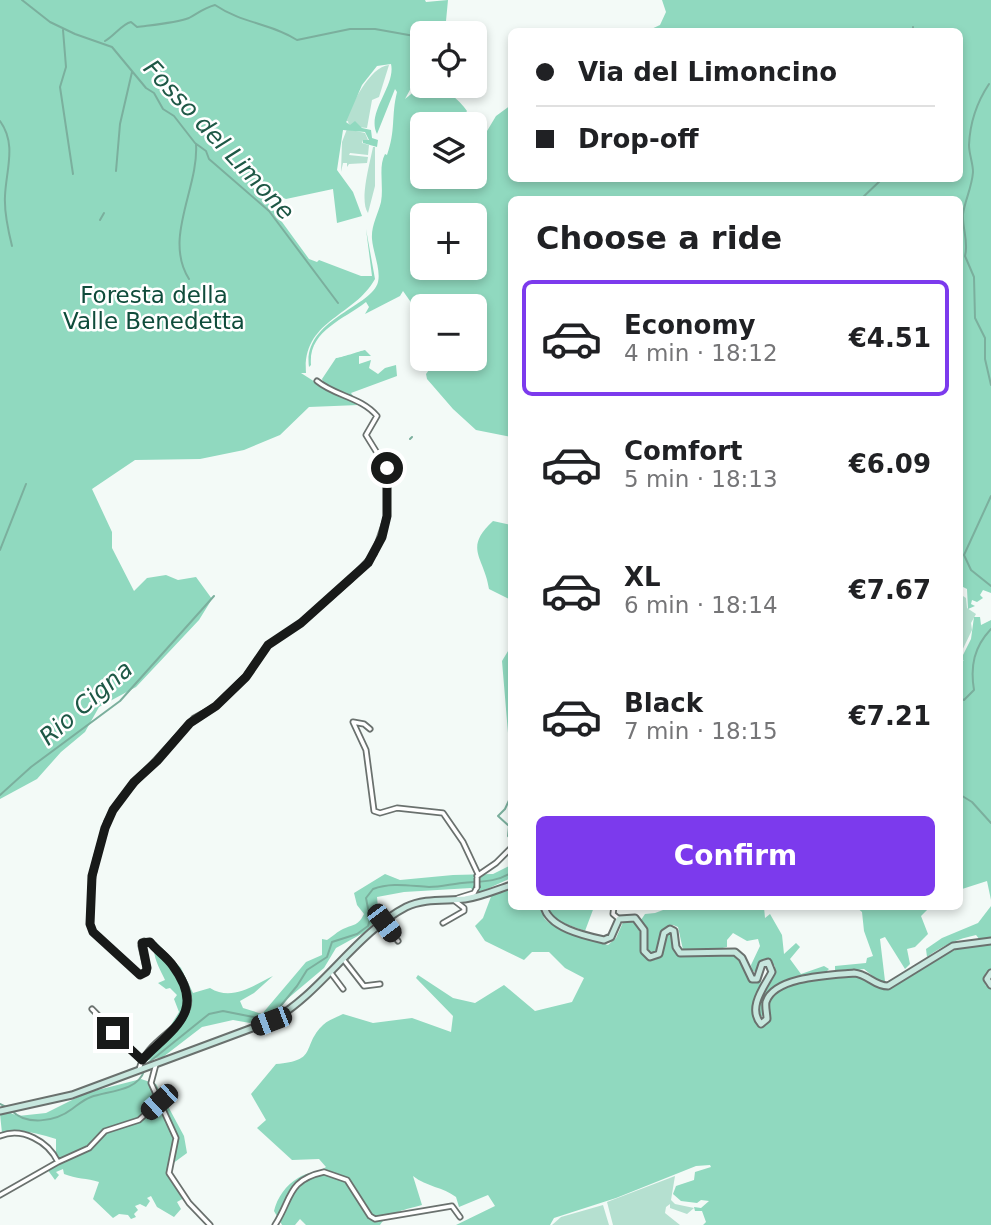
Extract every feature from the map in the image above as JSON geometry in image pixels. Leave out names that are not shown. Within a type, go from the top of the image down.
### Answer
[{"type":"main road","points":[[3,1111],[72,1095],[279,1017],[384,923],[404,909],[416,903],[456,900],[508,887]]},
{"type":"main road","points":[[545,910],[553,922],[601,940],[611,937],[619,919],[627,917],[638,920],[644,930],[644,951],[648,957],[659,954],[664,933],[670,929],[674,931],[676,947],[680,953],[735,952],[742,958],[752,979],[757,979],[762,964],[768,962],[772,972],[762,989],[756,1008],[761,1024],[768,1019],[767,1000],[774,990],[785,983],[854,973],[864,975],[881,986],[888,986],[953,946],[991,941]]},
{"type":"main road","points":[[991,973],[987,979],[991,985]]},
{"type":"street","points":[[140,1070],[142,1060],[187,1011],[189,997],[175,968],[150,942],[142,943],[147,968],[146,972],[140,975],[93,932],[90,924],[92,876],[107,821],[134,782],[157,761],[190,723],[227,696],[246,677],[268,645],[301,623],[351,579],[374,554],[385,527],[388,500],[386,464],[370,445],[366,435],[377,416],[359,402],[337,395],[317,381]]},
{"type":"street","points":[[370,729],[357,721],[353,722],[366,750],[374,811],[380,813],[397,808],[443,813],[464,842],[478,876],[474,893],[456,900],[464,911],[443,923]]},
{"type":"street","points":[[478,876],[508,851]]},
{"type":"street","points":[[614,910],[613,914],[619,919]]},
{"type":"street","points":[[384,923],[398,942]]},
{"type":"street","points":[[343,959],[364,986],[380,984]]},
{"type":"street","points":[[330,971],[343,989]]},
{"type":"street","points":[[92,1009],[142,1060]]},
{"type":"street","points":[[153,1065],[151,1083],[176,1138],[169,1174],[208,1225]]},
{"type":"street","points":[[0,1195],[89,1148],[105,1131],[139,1120],[159,1102]]},
{"type":"street","points":[[0,1136],[25,1133],[51,1151],[58,1162]]},
{"type":"street","points":[[275,1225],[286,1198],[297,1183],[324,1172],[347,1180],[370,1216],[375,1219],[452,1206],[460,1217]]},
{"type":"green space","name":"Foresta della Valle Benedetta","points":[[0,0],[448,0],[446,21],[410,21],[410,90],[405,99],[410,95],[410,98],[454,98],[467,111],[410,112],[410,189],[487,189],[487,131],[496,116],[508,107],[508,182],[963,182],[963,28],[654,28],[660,25],[666,12],[662,0],[991,0],[991,593],[983,590],[980,595],[983,598],[977,602],[972,600],[971,604],[975,606],[968,609],[967,589],[963,587],[963,196],[508,196],[508,436],[476,430],[453,409],[427,379],[426,374],[428,371],[487,371],[487,294],[410,294],[410,301],[403,291],[400,296],[365,314],[369,307],[366,302],[321,335],[315,343],[309,367],[310,351],[316,337],[326,326],[364,299],[378,282],[372,234],[381,202],[382,165],[392,138],[397,92],[395,89],[377,134],[375,117],[389,81],[391,64],[377,66],[362,85],[346,122],[350,125],[355,121],[362,128],[371,130],[372,138],[378,140],[377,147],[363,143],[363,140],[369,140],[365,132],[343,130],[337,170],[353,192],[362,216],[337,223],[333,189],[286,199],[249,183],[266,200],[309,259],[317,262],[319,260],[361,276],[372,276],[366,229],[375,279],[366,292],[331,320],[312,341],[307,355],[306,373],[301,373],[326,389],[322,379],[336,358],[365,350],[371,356],[359,356],[359,364],[371,360],[369,368],[378,374],[385,368],[396,365],[397,376],[351,393],[359,405],[309,407],[280,435],[244,450],[200,459],[135,460],[92,489],[112,532],[112,548],[134,591],[147,578],[166,575],[178,580],[196,577],[212,599],[199,620],[136,687],[99,707],[85,732],[61,752],[37,779],[0,799]]},
{"type":"green space","points":[[389,65],[379,97],[372,100],[367,128],[349,126],[348,121],[344,122],[362,88],[375,72]]},
{"type":"green space","points":[[347,129],[365,133],[368,140],[363,140],[362,143],[369,145],[368,155],[349,155],[368,157],[367,163],[349,164],[347,167],[347,163],[343,163],[341,172],[342,142]]},
{"type":"green space","points":[[373,147],[375,186],[368,213],[365,191]]},
{"type":"green space","points":[[493,521],[508,524],[508,598],[489,589],[477,546],[484,531]]},
{"type":"green space","points":[[963,596],[966,598],[967,608],[976,614],[971,623],[972,630],[963,649]]},
{"type":"green space","points":[[974,617],[980,617],[981,625],[991,620],[991,900],[987,881],[963,889],[963,655],[971,639]]},
{"type":"green space","points":[[508,651],[508,733],[502,661]]},
{"type":"green space","points":[[508,866],[508,879],[476,894],[471,888],[404,892],[377,897],[379,917],[365,932],[336,948],[324,968],[267,1016],[250,1023],[233,1020],[202,1027],[163,1057],[144,1061],[179,1012],[174,999],[177,995],[170,988],[166,989],[158,983],[165,980],[155,956],[156,942],[181,968],[193,993],[210,988],[218,992],[235,993],[273,976],[240,1001],[243,1008],[262,1014],[306,962],[322,955],[322,939],[327,940],[360,921],[364,914],[357,905],[354,893],[385,874],[400,880],[493,874]]},
{"type":"green space","points":[[508,889],[508,910],[543,910],[544,918],[549,923],[608,945],[616,938],[624,920],[631,919],[641,924],[647,957],[655,960],[662,955],[666,936],[671,932],[681,956],[720,953],[735,957],[746,975],[761,981],[755,1010],[760,1027],[767,1025],[771,998],[786,986],[824,976],[849,974],[863,977],[876,986],[892,986],[927,963],[950,952],[991,942],[991,970],[986,972],[984,981],[986,986],[991,987],[991,1225],[703,1225],[706,1222],[702,1211],[695,1211],[694,1207],[701,1208],[709,1201],[681,1201],[673,1194],[676,1186],[694,1180],[695,1172],[711,1167],[710,1165],[696,1166],[616,1198],[554,1218],[550,1225],[456,1225],[495,1206],[488,1195],[459,1207],[456,1197],[413,1176],[422,1205],[393,1214],[380,1225],[306,1225],[300,1219],[295,1225],[282,1225],[274,1211],[283,1192],[298,1178],[326,1167],[319,1159],[292,1160],[257,1128],[266,1120],[251,1094],[276,1064],[298,1060],[304,1056],[316,1033],[325,1023],[343,1014],[373,1023],[412,1018],[451,1032],[453,1016],[416,978],[418,975],[453,998],[475,1003],[504,985],[535,1011],[572,1002],[584,978],[565,968],[549,952],[532,952],[524,960],[485,941],[475,926],[483,918],[492,894]]},
{"type":"green space","points":[[991,906],[991,939],[980,940],[976,935],[950,943],[927,957],[926,949],[942,938],[978,923]]},
{"type":"green space","points":[[550,910],[593,910],[585,931],[555,920]]},
{"type":"green space","points":[[663,910],[764,910],[765,918],[770,914],[782,935],[784,954],[796,943],[800,947],[790,959],[801,974],[824,966],[829,969],[787,981],[773,989],[767,995],[765,1013],[761,1017],[758,1014],[760,998],[775,973],[775,966],[767,959],[760,963],[756,972],[752,971],[751,965],[760,946],[758,939],[747,941],[733,933],[727,940],[727,947],[709,951],[683,950],[678,927],[673,925],[664,929],[660,948],[654,953],[648,950],[641,920],[645,914]]},
{"type":"green space","points":[[860,910],[927,910],[921,916],[928,934],[915,947],[907,949],[910,964],[905,969],[885,937],[880,939],[885,981],[880,982],[864,969],[835,973],[835,966],[866,963],[867,958],[873,956],[864,931]]},
{"type":"green space","points":[[141,1079],[156,1084],[184,1136],[187,1153],[168,1167],[169,1174],[184,1198],[177,1202],[181,1209],[174,1217],[157,1207],[151,1196],[147,1198],[150,1201],[146,1207],[140,1204],[135,1206],[138,1210],[134,1214],[136,1217],[131,1219],[128,1215],[119,1214],[113,1218],[93,1199],[99,1182],[68,1176],[63,1169],[56,1172],[59,1175],[55,1180],[47,1169],[56,1163],[56,1139],[22,1131],[2,1133],[0,1114],[8,1112],[18,1116],[46,1113],[86,1093]]},
{"type":"green space","points":[[675,1176],[671,1200],[675,1204],[694,1208],[687,1214],[670,1208],[670,1204],[666,1207],[665,1213],[680,1225],[613,1225],[607,1202]]},
{"type":"green space","points":[[603,1205],[609,1225],[552,1225],[561,1217]]},
{"type":"waterway","name":"Fosso del Limone","points":[[22,0],[50,22],[112,47],[146,88],[154,93],[163,109],[174,116],[195,143],[206,151],[209,159],[269,211],[338,303]]},
{"type":"waterway","points":[[105,41],[131,22],[137,27],[178,21],[215,5],[297,40],[350,29],[375,29],[410,35]]},
{"type":"waterway","points":[[63,30],[66,67],[60,87],[73,174]]},
{"type":"waterway","points":[[116,171],[120,124],[132,72]]},
{"type":"waterway","points":[[989,84],[978,105],[971,128],[969,145],[973,172],[963,219],[965,256],[974,277],[975,318],[985,338],[985,359],[991,385]]},
{"type":"waterway","points":[[0,121],[9,148],[5,202],[12,246]]},
{"type":"waterway","points":[[189,279],[182,263],[180,247],[184,213],[193,178],[196,144]]},
{"type":"waterway","points":[[864,196],[879,182]]},
{"type":"waterway","points":[[100,220],[104,213]]},
{"type":"waterway","points":[[0,550],[26,484]]},
{"type":"waterway","points":[[991,496],[964,555],[971,570],[991,586]]},
{"type":"waterway","name":"Rio Cigna","points":[[0,795],[31,767],[120,701],[214,596]]},
{"type":"waterway","points":[[963,700],[974,690],[975,657],[991,629]]},
{"type":"waterway","points":[[963,796],[972,802],[991,823]]},
{"type":"waterway","points":[[508,802],[498,816],[508,825]]},
{"type":"waterway","points":[[148,1063],[209,1014],[223,1011],[258,1018],[278,1009],[307,970],[327,957],[332,942],[357,934],[368,926],[370,919],[366,898],[373,889],[394,885],[433,887],[487,881],[508,874]]},
{"type":"waterway","points":[[11,1110],[32,1120],[57,1117],[88,1098],[136,1083],[144,1071]]},
{"type":"waterway","points":[[0,1104],[6,1107]]},
{"type":"route","points":[[113,1033],[142,1060],[180,1021],[187,1011],[189,997],[175,968],[150,942],[144,941],[141,946],[147,968],[144,974],[140,975],[93,932],[90,924],[92,876],[107,821],[134,782],[157,761],[194,718],[216,706],[246,677],[268,645],[301,623],[368,563],[385,527],[387,468]]}]
